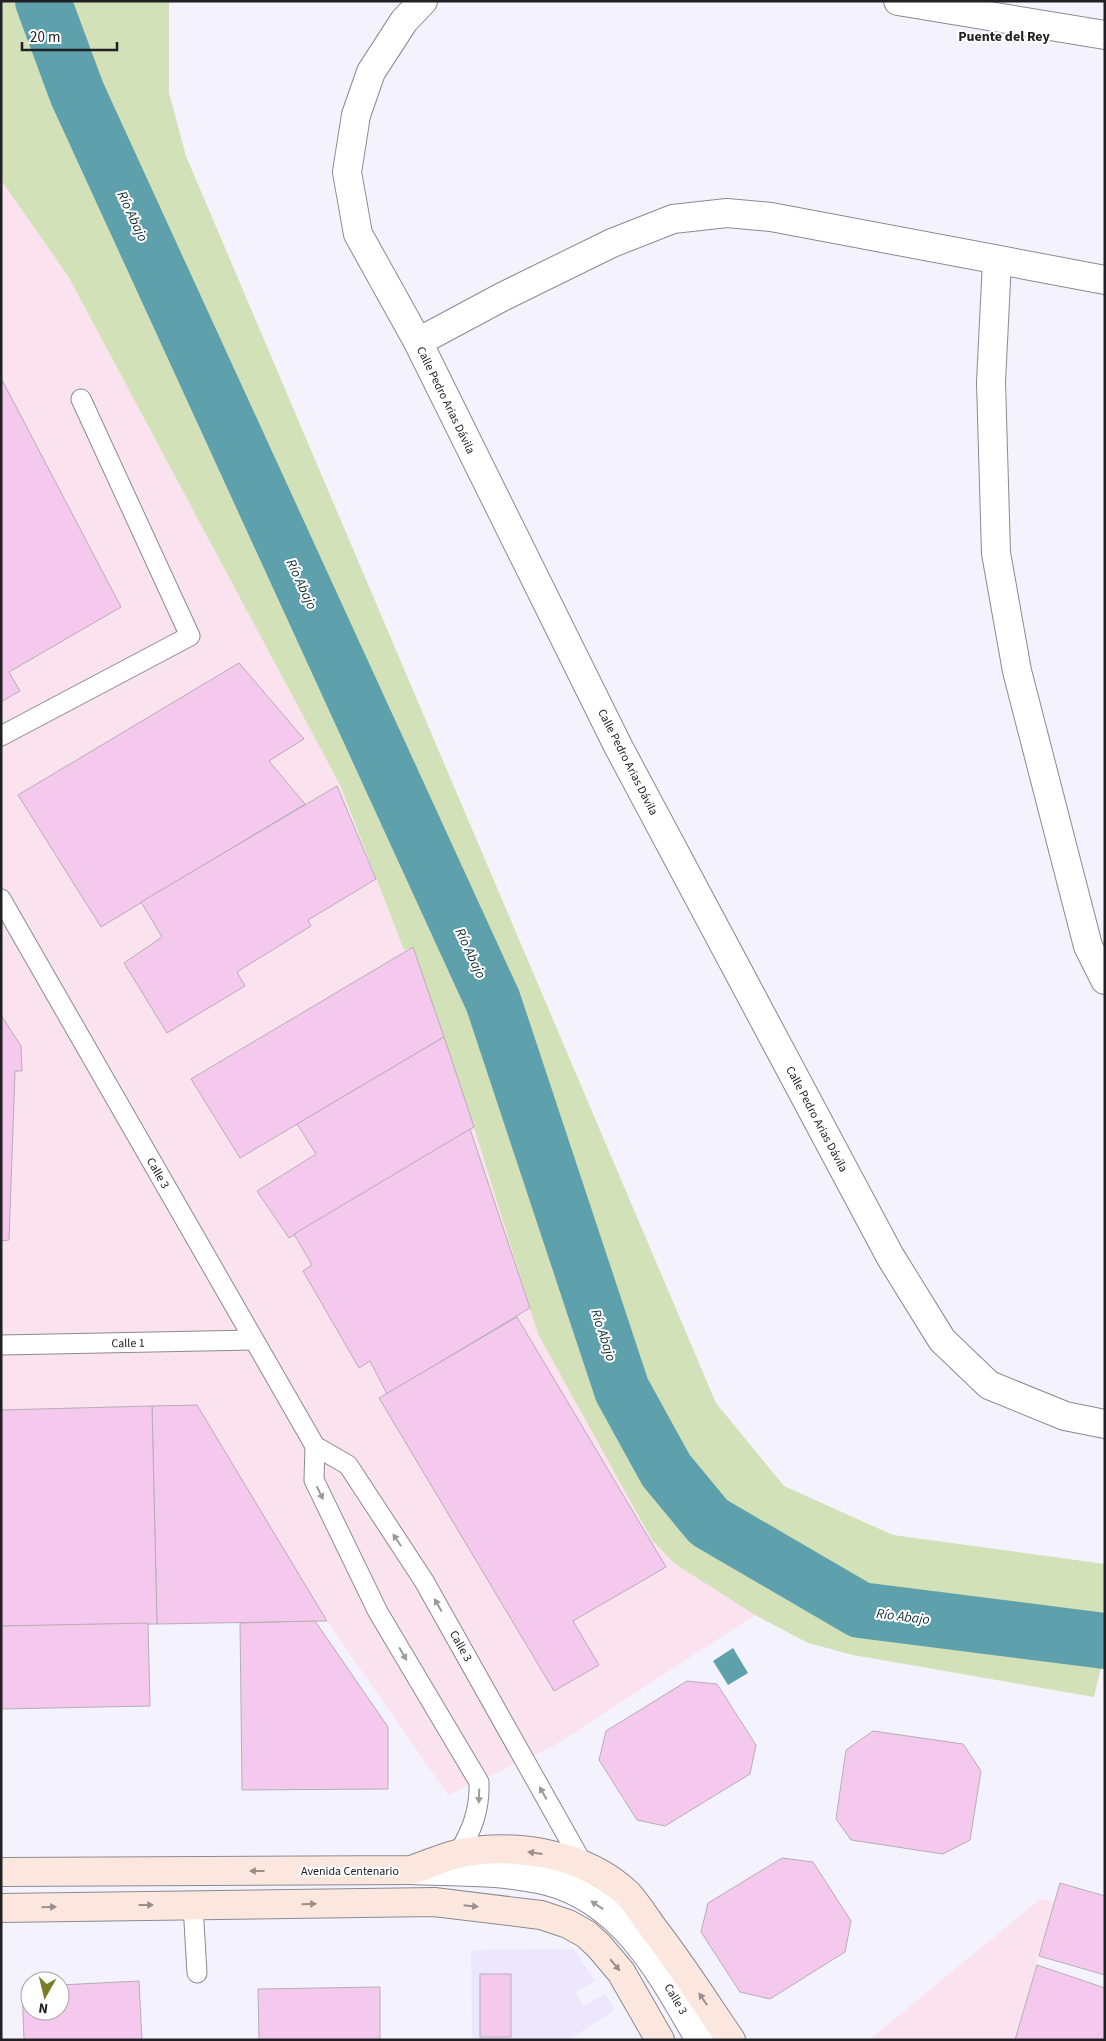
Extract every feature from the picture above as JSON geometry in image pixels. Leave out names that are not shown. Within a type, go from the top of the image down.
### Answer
[{"type":"main road","name":"Avenida Centenario","points":[[1,1872],[411,1870],[458,1854],[517,1850],[553,1856],[584,1866],[628,1895],[667,1946],[731,2040]]},
{"type":"main road","points":[[1,1908],[434,1902],[541,1915],[568,1924],[586,1934],[599,1946],[621,1972],[660,2040]]},
{"type":"street","name":"Calle Pedro Arias Dávila","points":[[423,1],[404,21],[371,72],[356,115],[348,172],[358,234],[418,342],[618,746],[890,1256],[942,1340],[989,1385],[1065,1416],[1105,1424]]},
{"type":"street","points":[[898,1],[1105,35]]},
{"type":"street","points":[[418,342],[502,297],[612,243],[673,219],[727,213],[771,217],[1105,280]]},
{"type":"street","points":[[997,261],[991,382],[996,553],[1017,671],[1037,750],[1088,946],[1105,980]]},
{"type":"street","name":"Calle 3","points":[[411,1870],[519,1876],[548,1881],[571,1890],[600,1906],[625,1926],[644,1948],[700,2040]]},
{"type":"lane","points":[[1,736],[190,636],[81,399]]},
{"type":"lane","name":"Calle 3","points":[[1,899],[315,1446],[348,1465],[424,1581],[584,1866]]},
{"type":"lane","name":"Calle 1","points":[[1,1345],[254,1340]]},
{"type":"lane","points":[[315,1446],[314,1480],[378,1612],[479,1782],[480,1800],[476,1817],[470,1834],[458,1854]]},
{"type":"lane","points":[[193,1905],[197,1973]]},
{"type":"shaded area","points":[[1,180],[68,276],[340,785],[404,950],[413,947],[675,1564],[755,1615],[552,1747],[448,1795],[327,1621],[1,1626]]},
{"type":"shaded area","points":[[1040,1899],[1055,1901],[1015,2040],[869,2040]]},
{"type":"shaded area","points":[[574,1949],[595,1981],[575,1992],[583,2006],[605,1994],[615,2010],[568,2040],[472,2040],[471,1950]]},
{"type":"green space","points":[[1,1],[169,1],[169,93],[186,156],[716,1403],[784,1486],[893,1535],[1105,1564],[1105,1659],[1103,1659],[1094,1697],[853,1655],[808,1643],[755,1615],[675,1564],[652,1540],[538,1334],[474,1127],[412,948],[404,950],[340,785],[68,276],[1,180]]},
{"type":"water","points":[[733,1648],[748,1673],[728,1685],[713,1661]]},
{"type":"building","points":[[1,378],[121,607],[9,672],[20,691],[1,702]]},
{"type":"building","points":[[239,663],[304,739],[269,761],[305,804],[101,927],[18,795]]},
{"type":"building","points":[[337,786],[376,879],[308,920],[311,926],[237,972],[245,986],[167,1033],[124,963],[162,937],[141,902]]},
{"type":"building","points":[[413,947],[444,1037],[240,1158],[191,1079]]},
{"type":"building","points":[[1,1015],[21,1046],[22,1071],[15,1071],[9,1240],[1,1241]]},
{"type":"building","points":[[444,1037],[474,1127],[289,1238],[257,1191],[316,1154],[297,1124]]},
{"type":"building","points":[[470,1129],[530,1308],[387,1394],[370,1361],[359,1368],[303,1271],[312,1265],[294,1234]]},
{"type":"building","points":[[517,1317],[666,1567],[573,1621],[599,1665],[554,1691],[379,1398]]},
{"type":"building","points":[[197,1405],[327,1621],[157,1624],[152,1406]]},
{"type":"building","points":[[152,1406],[157,1624],[1,1626],[1,1410]]},
{"type":"building","points":[[315,1621],[388,1727],[388,1789],[242,1790],[240,1623]]},
{"type":"building","points":[[148,1623],[150,1706],[1,1709],[1,1626]]},
{"type":"building","points":[[687,1681],[717,1684],[756,1745],[750,1774],[665,1826],[637,1820],[599,1760],[606,1731]]},
{"type":"building","points":[[873,1731],[963,1744],[981,1771],[970,1840],[943,1854],[851,1840],[836,1819],[846,1750]]},
{"type":"building","points":[[782,1858],[813,1862],[851,1921],[845,1952],[770,1999],[740,1992],[701,1932],[708,1903]]},
{"type":"building","points":[[1060,1883],[1105,1896],[1105,1975],[1039,1956]]},
{"type":"building","points":[[1037,1965],[1105,1988],[1105,2040],[1015,2040]]},
{"type":"building","points":[[480,1974],[511,1974],[511,2037],[480,2037]]},
{"type":"building","points":[[139,1981],[142,2040],[24,2040],[23,2021],[70,2021],[70,1984]]},
{"type":"building","points":[[380,1987],[380,2040],[259,2040],[258,1989]]},
{"type":"waterway","name":"Río Abajo","points":[[43,1],[77,93],[493,1001],[622,1390],[666,1470],[709,1522],[860,1610],[1105,1641]]},
{"type":"district","name":"Puente del Rey","points":[[1004,36]]}]
